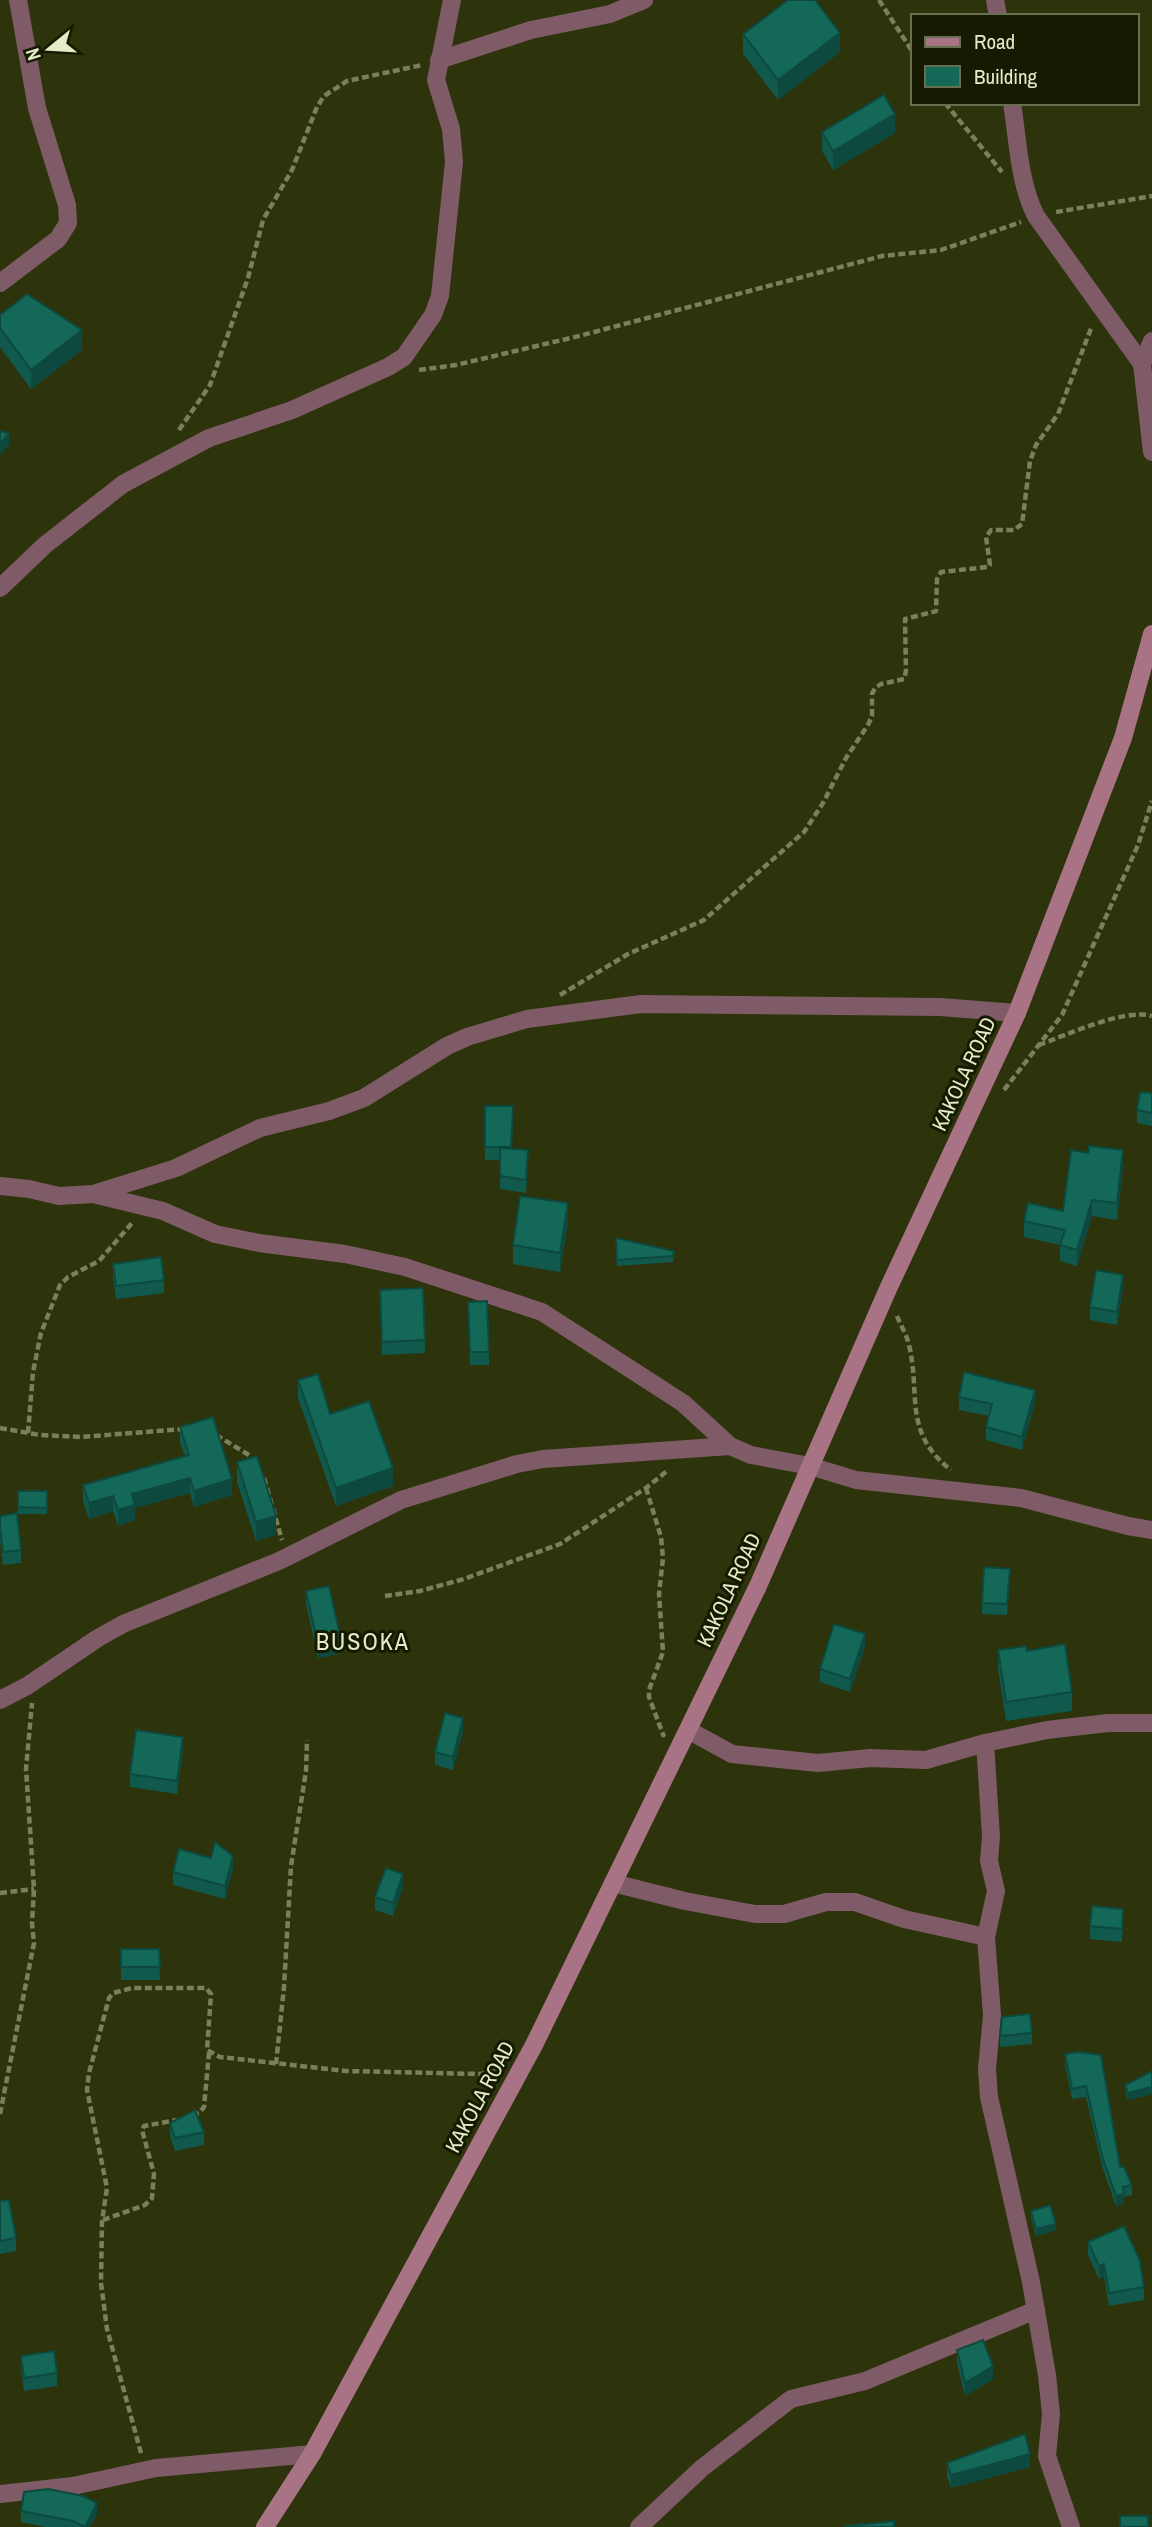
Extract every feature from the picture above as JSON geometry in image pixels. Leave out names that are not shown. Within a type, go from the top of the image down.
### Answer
[{"type":"main road","name":"KAKOLA ROAD","points":[[265,2527],[312,2454],[524,2065],[758,1586],[890,1284],[1017,1013],[1123,738],[1152,634]]},
{"type":"street","points":[[0,283],[58,239],[68,223],[67,205],[37,108],[18,0]]},
{"type":"street","points":[[0,588],[45,545],[123,484],[209,438],[292,410],[388,367],[404,357],[433,315],[440,296],[454,162],[451,129],[436,80],[452,0]]},
{"type":"street","points":[[439,60],[531,30],[610,15],[644,0]]},
{"type":"street","points":[[1012,105],[1025,188],[1036,216],[1142,364],[1152,452]]},
{"type":"street","points":[[1142,364],[1152,341]]},
{"type":"street","points":[[0,1186],[59,1196],[93,1194],[176,1168],[260,1128],[329,1111],[364,1098],[447,1046],[467,1037],[527,1019],[641,1004],[677,1003],[940,1007],[1017,1013]]},
{"type":"street","points":[[93,1194],[147,1206],[215,1234],[259,1243],[345,1254],[405,1267],[542,1312],[683,1403],[730,1446],[751,1455],[810,1466],[856,1480],[1021,1498],[1152,1530]]},
{"type":"street","points":[[0,1700],[34,1682],[97,1638],[123,1624],[287,1557],[401,1500],[517,1464],[582,1455],[730,1446]]},
{"type":"street","points":[[688,1730],[732,1755],[818,1763],[870,1758],[926,1760],[985,1743],[1047,1730],[1108,1723],[1152,1723]]},
{"type":"street","points":[[985,1743],[991,1836],[989,1861],[996,1891],[986,1937],[992,2015],[986,2069],[989,2097],[1037,2310],[1051,2406],[1047,2456],[1071,2527]]},
{"type":"street","points":[[613,1883],[685,1901],[755,1914],[785,1914],[826,1902],[855,1902],[904,1919],[986,1937]]},
{"type":"street","points":[[639,2527],[702,2468],[791,2399],[865,2381],[1037,2310]]},
{"type":"street","points":[[0,2494],[73,2486],[146,2471],[220,2461],[312,2454]]},
{"type":"path","points":[[879,0],[911,49]]},
{"type":"path","points":[[173,435],[183,426],[210,385],[248,278],[263,220],[292,170],[324,96],[347,82],[439,60]]},
{"type":"path","points":[[947,105],[1003,174]]},
{"type":"path","points":[[418,370],[456,365],[579,337],[882,256],[942,250],[1036,216],[1152,196]]},
{"type":"path","points":[[558,996],[628,954],[704,920],[804,832],[823,803],[846,758],[869,725],[875,688],[904,679],[905,619],[936,611],[937,579],[941,572],[987,568],[990,565],[986,537],[991,530],[1014,530],[1022,524],[1033,453],[1058,414],[1101,305]]},
{"type":"path","points":[[1003,1091],[1062,1014],[1138,845],[1152,802]]},
{"type":"path","points":[[1038,1046],[1100,1023],[1139,1015],[1152,1016]]},
{"type":"path","points":[[28,1433],[33,1372],[41,1333],[60,1285],[68,1277],[99,1261],[147,1206]]},
{"type":"path","points":[[890,1284],[896,1315],[907,1339],[917,1423],[925,1445],[936,1458],[979,1492]]},
{"type":"path","points":[[0,1428],[81,1437],[189,1428]]},
{"type":"path","points":[[213,1433],[249,1455],[259,1469],[269,1491],[287,1557]]},
{"type":"path","points":[[385,1596],[420,1591],[464,1579],[560,1544],[646,1488],[694,1448]]},
{"type":"path","points":[[646,1488],[661,1537],[663,1558],[659,1594],[663,1652],[649,1697],[673,1760]]},
{"type":"path","points":[[0,2114],[34,1943],[34,1889],[26,1769],[34,1682]]},
{"type":"path","points":[[276,2063],[284,1987],[291,1866],[306,1771],[307,1740]]},
{"type":"path","points":[[0,1893],[34,1889]]},
{"type":"path","points":[[102,2221],[145,2205],[152,2198],[154,2174],[142,2130],[144,2126],[176,2120],[203,2110],[211,1994],[206,1988],[132,1988],[116,1991],[109,1998],[89,2073],[87,2091],[107,2188],[102,2221],[101,2283],[107,2329],[146,2471]]},
{"type":"path","points":[[209,2053],[220,2057],[346,2071],[481,2074],[524,2065]]},
{"type":"building","points":[[788,0],[815,0],[840,33],[778,80],[743,34]]},
{"type":"building","points":[[884,95],[895,114],[833,151],[822,132]]},
{"type":"building","points":[[27,294],[82,330],[31,370],[0,328],[0,315]]},
{"type":"building","points":[[0,431],[9,433],[0,444]]},
{"type":"building","points":[[1140,1092],[1152,1093],[1152,1113],[1137,1110]]},
{"type":"building","points":[[485,1106],[513,1106],[511,1147],[485,1147]]},
{"type":"building","points":[[1089,1146],[1123,1150],[1117,1203],[1092,1200],[1077,1250],[1060,1245],[1065,1230],[1024,1221],[1028,1203],[1063,1211],[1071,1150],[1088,1153]]},
{"type":"building","points":[[500,1148],[528,1150],[526,1180],[500,1176]]},
{"type":"building","points":[[520,1196],[568,1203],[560,1253],[513,1245]]},
{"type":"building","points":[[616,1238],[674,1251],[673,1256],[617,1260]]},
{"type":"building","points":[[161,1257],[164,1280],[116,1286],[113,1264]]},
{"type":"building","points":[[1096,1270],[1123,1275],[1117,1312],[1090,1307]]},
{"type":"building","points":[[423,1288],[425,1340],[382,1342],[380,1290]]},
{"type":"building","points":[[487,1301],[489,1352],[470,1352],[468,1302]]},
{"type":"building","points":[[964,1372],[1035,1390],[1022,1437],[986,1427],[992,1404],[959,1397]]},
{"type":"building","points":[[318,1374],[330,1414],[369,1401],[393,1468],[336,1488],[298,1380]]},
{"type":"building","points":[[213,1417],[232,1479],[194,1491],[190,1478],[132,1494],[135,1505],[118,1510],[113,1496],[89,1503],[83,1485],[189,1455],[180,1427]]},
{"type":"building","points":[[257,1456],[276,1516],[256,1522],[237,1462]]},
{"type":"building","points":[[18,1491],[47,1491],[47,1508],[18,1507]]},
{"type":"building","points":[[17,1513],[21,1550],[3,1552],[0,1516]]},
{"type":"building","points":[[984,1567],[1010,1569],[1007,1604],[982,1603]]},
{"type":"building","points":[[329,1586],[341,1640],[318,1645],[306,1591]]},
{"type":"building","points":[[834,1624],[865,1634],[850,1679],[820,1669]]},
{"type":"building","points":[[1065,1644],[1072,1692],[1006,1702],[998,1650],[1026,1646],[1027,1651]]},
{"type":"building","points":[[445,1713],[463,1718],[453,1757],[435,1752]]},
{"type":"building","points":[[136,1730],[183,1737],[177,1781],[130,1774]]},
{"type":"building","points":[[215,1842],[233,1856],[225,1886],[173,1872],[179,1849],[211,1858]]},
{"type":"building","points":[[386,1868],[403,1874],[393,1903],[375,1897]]},
{"type":"building","points":[[1092,1906],[1123,1909],[1122,1929],[1090,1926]]},
{"type":"building","points":[[121,1949],[159,1949],[160,1967],[121,1967]]},
{"type":"building","points":[[1030,2014],[1032,2033],[1000,2036],[1002,2017]]},
{"type":"building","points":[[1078,2052],[1101,2055],[1120,2167],[1124,2167],[1132,2185],[1123,2187],[1124,2194],[1116,2196],[1102,2156],[1086,2086],[1072,2089],[1065,2054]]},
{"type":"building","points":[[1152,2071],[1152,2087],[1128,2093],[1125,2085]]},
{"type":"building","points":[[195,2110],[204,2132],[175,2138],[170,2123]]},
{"type":"building","points":[[9,2200],[16,2238],[0,2241],[0,2201]]},
{"type":"building","points":[[1050,2205],[1056,2224],[1036,2229],[1031,2211]]},
{"type":"building","points":[[1124,2226],[1140,2261],[1144,2287],[1109,2293],[1104,2264],[1099,2266],[1088,2242]]},
{"type":"building","points":[[983,2340],[993,2366],[965,2383],[957,2350]]},
{"type":"building","points":[[54,2351],[57,2373],[24,2378],[21,2356]]},
{"type":"building","points":[[1025,2434],[1030,2454],[951,2475],[947,2463]]},
{"type":"building","points":[[48,2489],[83,2496],[97,2503],[85,2527],[73,2521],[21,2511],[24,2492]]},
{"type":"building","points":[[1120,2516],[1148,2516],[1148,2527],[1120,2527]]},
{"type":"building","points":[[894,2521],[894,2527],[846,2527],[846,2526]]},
{"type":"district","name":"BUSOKA","points":[[363,1642]]}]
